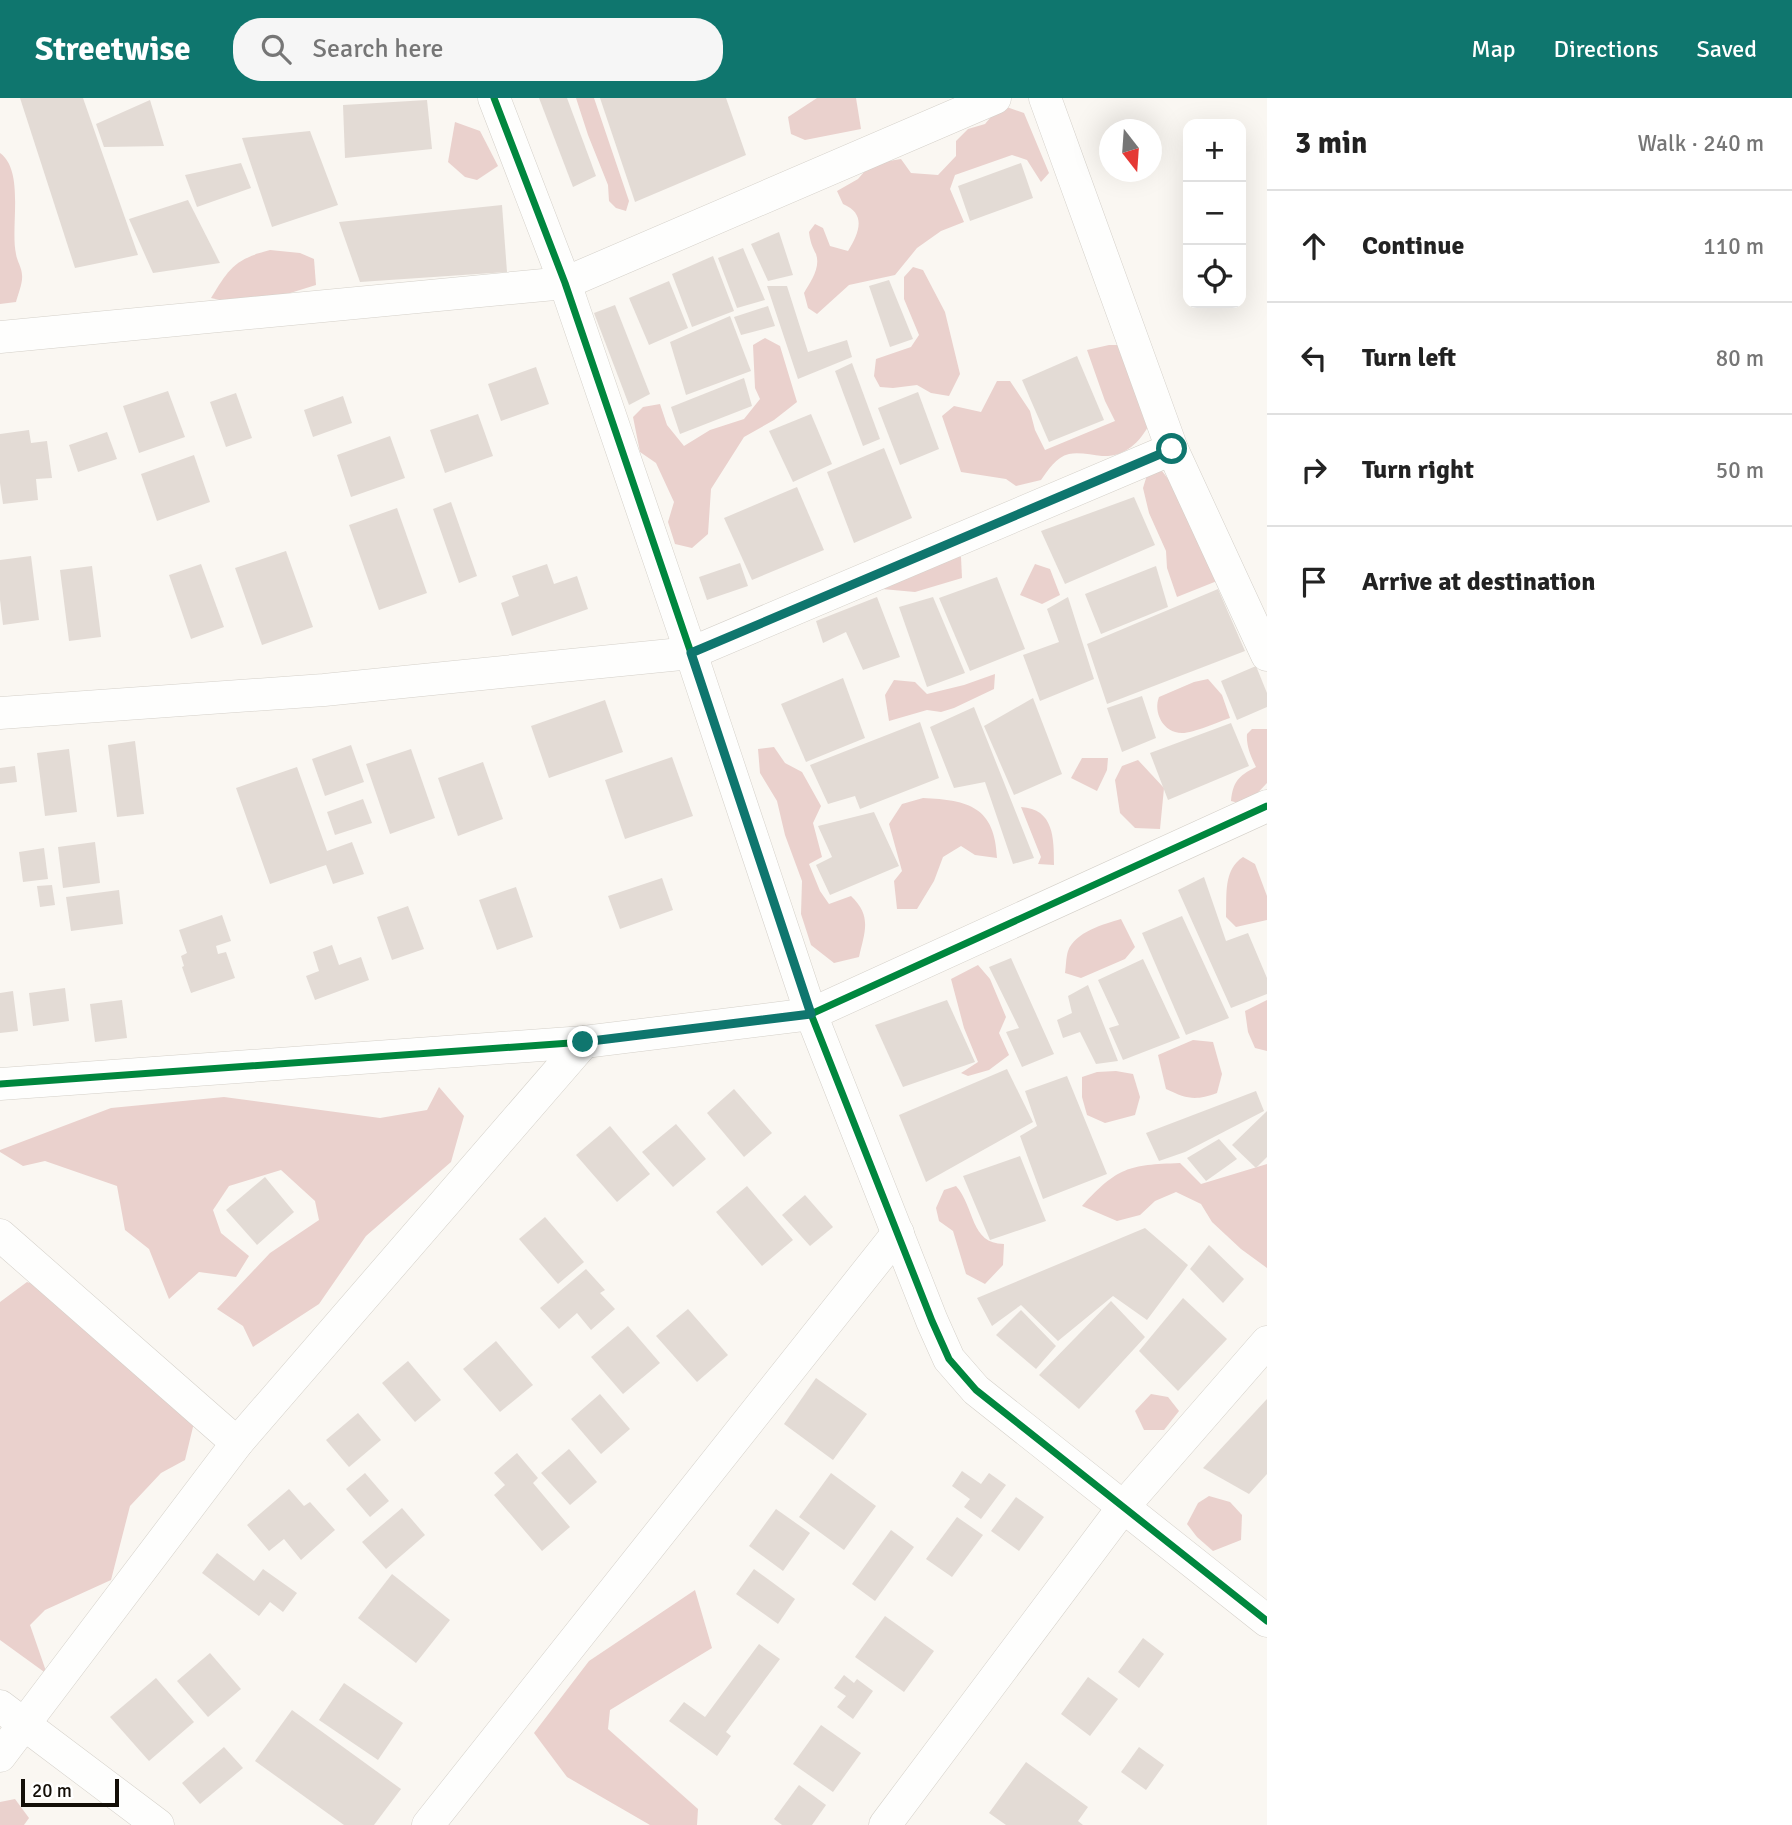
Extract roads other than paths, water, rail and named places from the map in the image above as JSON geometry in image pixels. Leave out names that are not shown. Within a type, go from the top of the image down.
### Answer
[{"type":"street","points":[[494,98],[565,283],[811,1014],[932,1321],[950,1359],[976,1390],[1267,1621]]},
{"type":"street","points":[[0,337],[565,283],[995,98]]},
{"type":"street","points":[[1045,98],[1172,449],[1267,655]]},
{"type":"street","points":[[0,713],[324,690],[691,653],[1172,449]]},
{"type":"street","points":[[0,1084],[583,1042],[811,1014],[1267,806]]},
{"type":"street","points":[[0,1756],[12,1715],[237,1443],[583,1042]]},
{"type":"street","points":[[428,1825],[898,1233]]},
{"type":"street","points":[[0,1235],[237,1443]]},
{"type":"street","points":[[885,1825],[1124,1506],[1267,1342]]},
{"type":"street","points":[[12,1715],[158,1825]]}]
